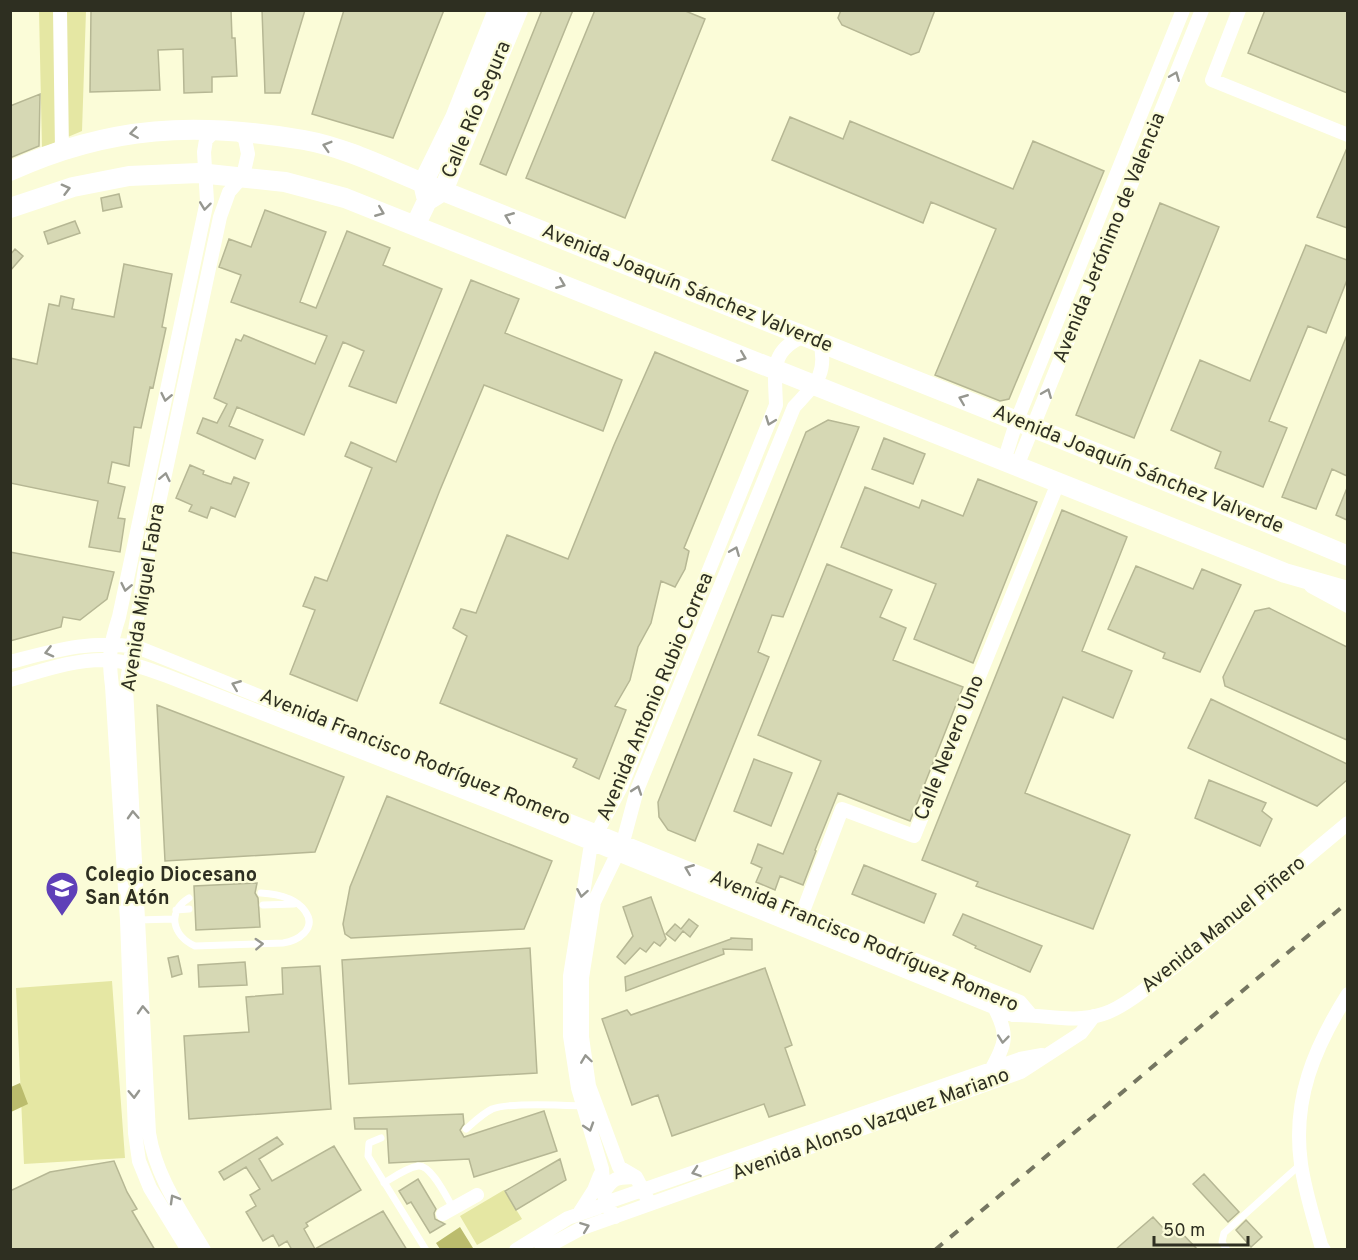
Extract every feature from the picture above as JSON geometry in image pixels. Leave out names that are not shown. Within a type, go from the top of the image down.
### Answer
[{"type":"main road","name":"Calle Río Segura","points":[[463,122],[498,10]]},
{"type":"main road","name":"Calle Río Segura","points":[[416,226],[463,122],[518,10]]},
{"type":"main road","points":[[463,122],[456,179],[467,200]]},
{"type":"main road","name":"Avenida Joaquín Sánchez Valverde","points":[[10,171],[62,151],[120,135],[164,129],[236,131],[309,141],[356,156],[431,191],[467,200],[1347,556]]},
{"type":"main road","name":"Avenida Joaquín Sánchez Valverde","points":[[10,208],[73,187],[129,176],[206,173],[285,182],[345,198],[1285,573],[1347,591]]},
{"type":"street","points":[[60,10],[62,151]]},
{"type":"street","name":"Avenida Jerónimo de Valencia","points":[[1011,464],[1183,10]]},
{"type":"street","name":"Avenida Jerónimo de Valencia","points":[[1025,424],[1202,10]]},
{"type":"street","points":[[1239,10],[1212,80],[1347,135]]},
{"type":"street","name":"Avenida Miguel Fabra","points":[[204,1250],[163,1180],[153,1156],[148,1133],[109,660],[207,201],[204,152],[206,140],[215,130]]},
{"type":"street","name":"Avenida Miguel Fabra","points":[[188,1250],[150,1188],[139,1161],[135,1133],[126,687],[145,568],[220,217],[229,192],[243,176],[248,154],[245,139],[236,131]]},
{"type":"street","name":"Avenida Antonio Rubio Correa","points":[[581,943],[588,860],[594,838],[621,787],[776,405],[775,370],[779,355],[790,342],[812,339],[824,358],[821,372],[814,386],[794,407],[637,790],[620,848],[594,902],[581,943],[570,976],[570,1036],[602,1169],[602,1201]]},
{"type":"street","name":"Calle Nevero Uno","points":[[802,914],[842,809],[914,836],[1058,483]]},
{"type":"street","name":"Avenida Joaquín Sánchez Valverde","points":[[1285,573],[1347,606]]},
{"type":"street","name":"Avenida Francisco Rodríguez Romero","points":[[10,662],[74,645],[111,643],[132,646],[181,663],[594,838]]},
{"type":"street","name":"Avenida Francisco Rodríguez Romero","points":[[10,680],[75,662],[109,660],[167,675],[620,848],[802,914],[1020,1002],[1031,1015]]},
{"type":"street","points":[[608,813],[620,815],[628,821]]},
{"type":"street","name":"Avenida Manuel Piñero","points":[[1031,1015],[1072,1020],[1105,1014],[1144,991],[1347,824]]},
{"type":"street","name":"Avenida Francisco Rodríguez Romero","points":[[620,848],[1013,1016],[1031,1015]]},
{"type":"street","points":[[588,860],[597,868],[609,872]]},
{"type":"street","points":[[1320,1248],[1301,1164],[1299,1127],[1301,1095],[1328,1025],[1347,994]]},
{"type":"street","name":"Avenida Alonso Vazquez Mariano","points":[[991,1070],[1004,1044],[1004,1025],[994,1007]]},
{"type":"street","name":"Avenida Manuel Piñero","points":[[1049,1054],[1081,1033],[1094,1016]]},
{"type":"street","name":"Avenida Alonso Vazquez Mariano","points":[[602,1201],[642,1190],[1020,1059],[1049,1054]]},
{"type":"street","name":"Avenida Alonso Vazquez Mariano","points":[[541,1250],[580,1229],[1021,1072],[1049,1054]]},
{"type":"street","name":"Avenida Antonio Rubio Correa","points":[[585,1102],[618,1164]]},
{"type":"street","points":[[580,1212],[594,1190],[602,1169],[618,1164],[619,1167],[636,1177],[650,1204]]},
{"type":"street","points":[[516,1250],[602,1201],[611,1181],[617,1178],[636,1177]]},
{"type":"street","points":[[448,1211],[477,1195]]},
{"type":"street","points":[[602,1201],[615,1217]]},
{"type":"lane","points":[[189,898],[176,910],[173,919],[183,939],[195,946],[282,943],[298,939],[304,934],[308,928],[306,911],[297,903],[283,897],[261,893]]},
{"type":"lane","points":[[263,905],[297,903]]},
{"type":"lane","points":[[176,910],[189,909]]},
{"type":"lane","points":[[132,920],[173,919]]},
{"type":"lane","points":[[466,1129],[488,1112],[504,1106],[585,1102]]},
{"type":"lane","points":[[381,1138],[369,1143],[368,1156],[426,1250]]},
{"type":"lane","points":[[1227,1250],[1222,1242],[1224,1233],[1301,1164]]},
{"type":"lane","points":[[384,1183],[405,1171],[424,1166],[434,1177],[448,1211]]},
{"type":"green space","points":[[39,11],[86,11],[82,131],[42,148]]},
{"type":"green space","points":[[112,981],[125,1158],[24,1164],[16,988]]},
{"type":"green space","points":[[504,1190],[522,1219],[477,1245],[460,1216]]},
{"type":"shaded area","points":[[20,1083],[28,1104],[11,1112],[11,1087]]},
{"type":"shaded area","points":[[460,1227],[473,1248],[440,1249],[436,1243]]},
{"type":"building","points":[[91,10],[231,10],[237,76],[212,77],[212,92],[184,93],[183,49],[158,50],[160,90],[90,92]]},
{"type":"building","points":[[262,10],[305,10],[280,93],[265,93]]},
{"type":"building","points":[[344,10],[444,10],[393,138],[312,114]]},
{"type":"building","points":[[542,10],[573,10],[506,175],[480,164]]},
{"type":"building","points":[[595,10],[683,10],[705,19],[625,218],[526,178]]},
{"type":"building","points":[[841,10],[935,10],[919,52],[911,55],[842,25],[838,18]]},
{"type":"building","points":[[1265,10],[1347,10],[1347,93],[1248,53]]},
{"type":"building","points":[[40,94],[39,146],[10,158],[10,106]]},
{"type":"building","points":[[790,117],[843,139],[850,121],[1013,189],[1033,141],[1104,171],[1009,399],[1000,401],[935,375],[996,229],[931,202],[923,223],[772,160]]},
{"type":"building","points":[[1347,148],[1347,228],[1317,217]]},
{"type":"building","points":[[119,194],[122,207],[103,211],[101,198]]},
{"type":"building","points":[[1160,203],[1219,227],[1134,438],[1076,415]]},
{"type":"building","points":[[265,210],[326,232],[300,302],[316,308],[347,231],[390,248],[383,265],[442,289],[396,403],[349,386],[364,351],[343,342],[304,435],[237,407],[229,426],[263,440],[255,459],[197,433],[203,418],[217,423],[227,404],[214,398],[236,339],[241,341],[244,335],[315,364],[327,336],[231,302],[241,275],[219,267],[229,239],[251,247]]},
{"type":"building","points":[[75,221],[80,233],[48,244],[44,232]]},
{"type":"building","points":[[1306,245],[1347,260],[1347,280],[1326,333],[1308,326],[1269,421],[1287,428],[1263,487],[1215,468],[1221,452],[1171,430],[1200,360],[1250,381]]},
{"type":"building","points":[[15,249],[23,256],[10,271],[10,255]]},
{"type":"building","points":[[124,264],[172,274],[162,327],[166,328],[153,388],[150,387],[141,428],[134,427],[129,466],[112,462],[108,483],[125,487],[118,518],[125,519],[120,552],[89,547],[98,501],[10,483],[10,358],[37,364],[49,304],[59,306],[61,296],[74,299],[72,309],[114,317]]},
{"type":"building","points":[[471,280],[519,299],[505,333],[622,380],[603,431],[484,385],[357,701],[290,674],[315,610],[303,606],[315,577],[327,581],[372,468],[345,456],[351,442],[396,462]]},
{"type":"building","points":[[1347,335],[1347,476],[1332,469],[1316,509],[1282,497]]},
{"type":"building","points":[[655,352],[748,391],[684,548],[689,551],[685,569],[675,587],[661,581],[651,623],[638,647],[630,680],[615,706],[626,710],[599,779],[573,767],[577,759],[440,703],[467,636],[453,628],[461,609],[476,613],[507,535],[568,559]]},
{"type":"building","points":[[828,420],[859,427],[783,617],[772,615],[758,652],[769,657],[695,841],[668,830],[659,817],[658,802],[806,432]]},
{"type":"building","points":[[884,438],[925,454],[913,484],[872,469]]},
{"type":"building","points":[[190,465],[204,471],[203,474],[224,482],[231,484],[234,477],[249,483],[235,517],[211,507],[207,518],[189,511],[192,505],[176,498]]},
{"type":"building","points":[[978,479],[1037,502],[973,663],[914,639],[936,584],[841,547],[865,487],[919,508],[922,500],[963,516]]},
{"type":"building","points":[[1347,488],[1347,520],[1336,515]]},
{"type":"building","points":[[1062,510],[1127,537],[1082,651],[1132,671],[1113,718],[1063,697],[1025,793],[1130,835],[1093,929],[976,886],[978,882],[922,860]]},
{"type":"building","points":[[10,552],[114,572],[107,599],[80,620],[63,617],[61,627],[10,641]]},
{"type":"building","points":[[827,564],[892,590],[880,617],[906,628],[893,660],[963,687],[910,821],[838,793],[803,885],[780,876],[775,890],[756,882],[762,868],[751,863],[758,844],[783,854],[821,761],[758,735]]},
{"type":"building","points":[[1136,566],[1193,589],[1202,569],[1241,585],[1200,672],[1163,658],[1165,653],[1108,629]]},
{"type":"building","points":[[1269,608],[1347,647],[1347,740],[1225,686],[1223,677],[1255,611]]},
{"type":"building","points":[[1211,699],[1347,764],[1347,780],[1317,806],[1188,748]]},
{"type":"building","points":[[157,705],[344,777],[315,852],[165,861]]},
{"type":"building","points":[[754,759],[792,773],[771,826],[734,811]]},
{"type":"building","points":[[1209,780],[1266,803],[1262,811],[1272,819],[1260,846],[1195,818]]},
{"type":"building","points":[[387,796],[552,861],[524,929],[351,938],[345,934],[343,924],[350,887]]},
{"type":"building","points":[[864,865],[936,894],[924,923],[852,894]]},
{"type":"building","points":[[257,883],[255,893],[258,898],[260,927],[196,930],[194,886]]},
{"type":"building","points":[[651,897],[666,939],[660,946],[654,942],[646,952],[640,948],[625,964],[617,957],[633,936],[623,907]]},
{"type":"building","points":[[963,914],[1042,946],[1030,972],[975,948],[976,946],[953,935]]},
{"type":"building","points":[[689,919],[698,926],[690,937],[683,931],[675,941],[666,934],[675,924],[681,929]]},
{"type":"building","points":[[731,938],[752,939],[752,950],[723,949],[724,954],[626,991],[625,977]]},
{"type":"building","points":[[530,948],[537,1073],[349,1084],[342,960]]},
{"type":"building","points":[[178,956],[182,974],[172,977],[168,958]]},
{"type":"building","points":[[245,962],[247,985],[199,987],[198,965]]},
{"type":"building","points":[[320,966],[331,1109],[189,1119],[184,1036],[249,1032],[246,997],[283,994],[282,968]]},
{"type":"building","points":[[765,968],[792,1045],[785,1048],[805,1105],[769,1117],[764,1104],[672,1136],[658,1095],[632,1105],[602,1019],[627,1010],[631,1015]]},
{"type":"building","points":[[544,1111],[557,1151],[474,1177],[469,1159],[389,1163],[387,1129],[355,1129],[354,1118],[463,1114],[464,1124],[460,1130],[464,1137]]},
{"type":"building","points":[[277,1137],[283,1144],[259,1159],[272,1181],[334,1146],[361,1190],[306,1223],[308,1226],[304,1229],[315,1249],[383,1211],[407,1250],[292,1250],[287,1241],[279,1246],[273,1235],[263,1241],[246,1212],[256,1206],[250,1195],[260,1189],[246,1167],[224,1180],[219,1172]]},
{"type":"building","points":[[560,1159],[566,1180],[516,1210],[505,1191]]},
{"type":"building","points":[[114,1161],[137,1209],[132,1211],[155,1250],[10,1250],[10,1191],[50,1172]]},
{"type":"building","points":[[1204,1174],[1239,1212],[1228,1222],[1193,1184]]},
{"type":"building","points":[[418,1179],[436,1209],[435,1219],[445,1224],[430,1233],[411,1202],[407,1204],[399,1191]]},
{"type":"building","points":[[1153,1217],[1164,1229],[1173,1224],[1198,1250],[1115,1250]]},
{"type":"building","points":[[1246,1220],[1262,1237],[1251,1247],[1236,1230]]},
{"type":"railway","points":[[935,1250],[1348,902]]},
{"type":"place","name":"Colegio Diocesano San Atón","points":[[62,917]]}]
